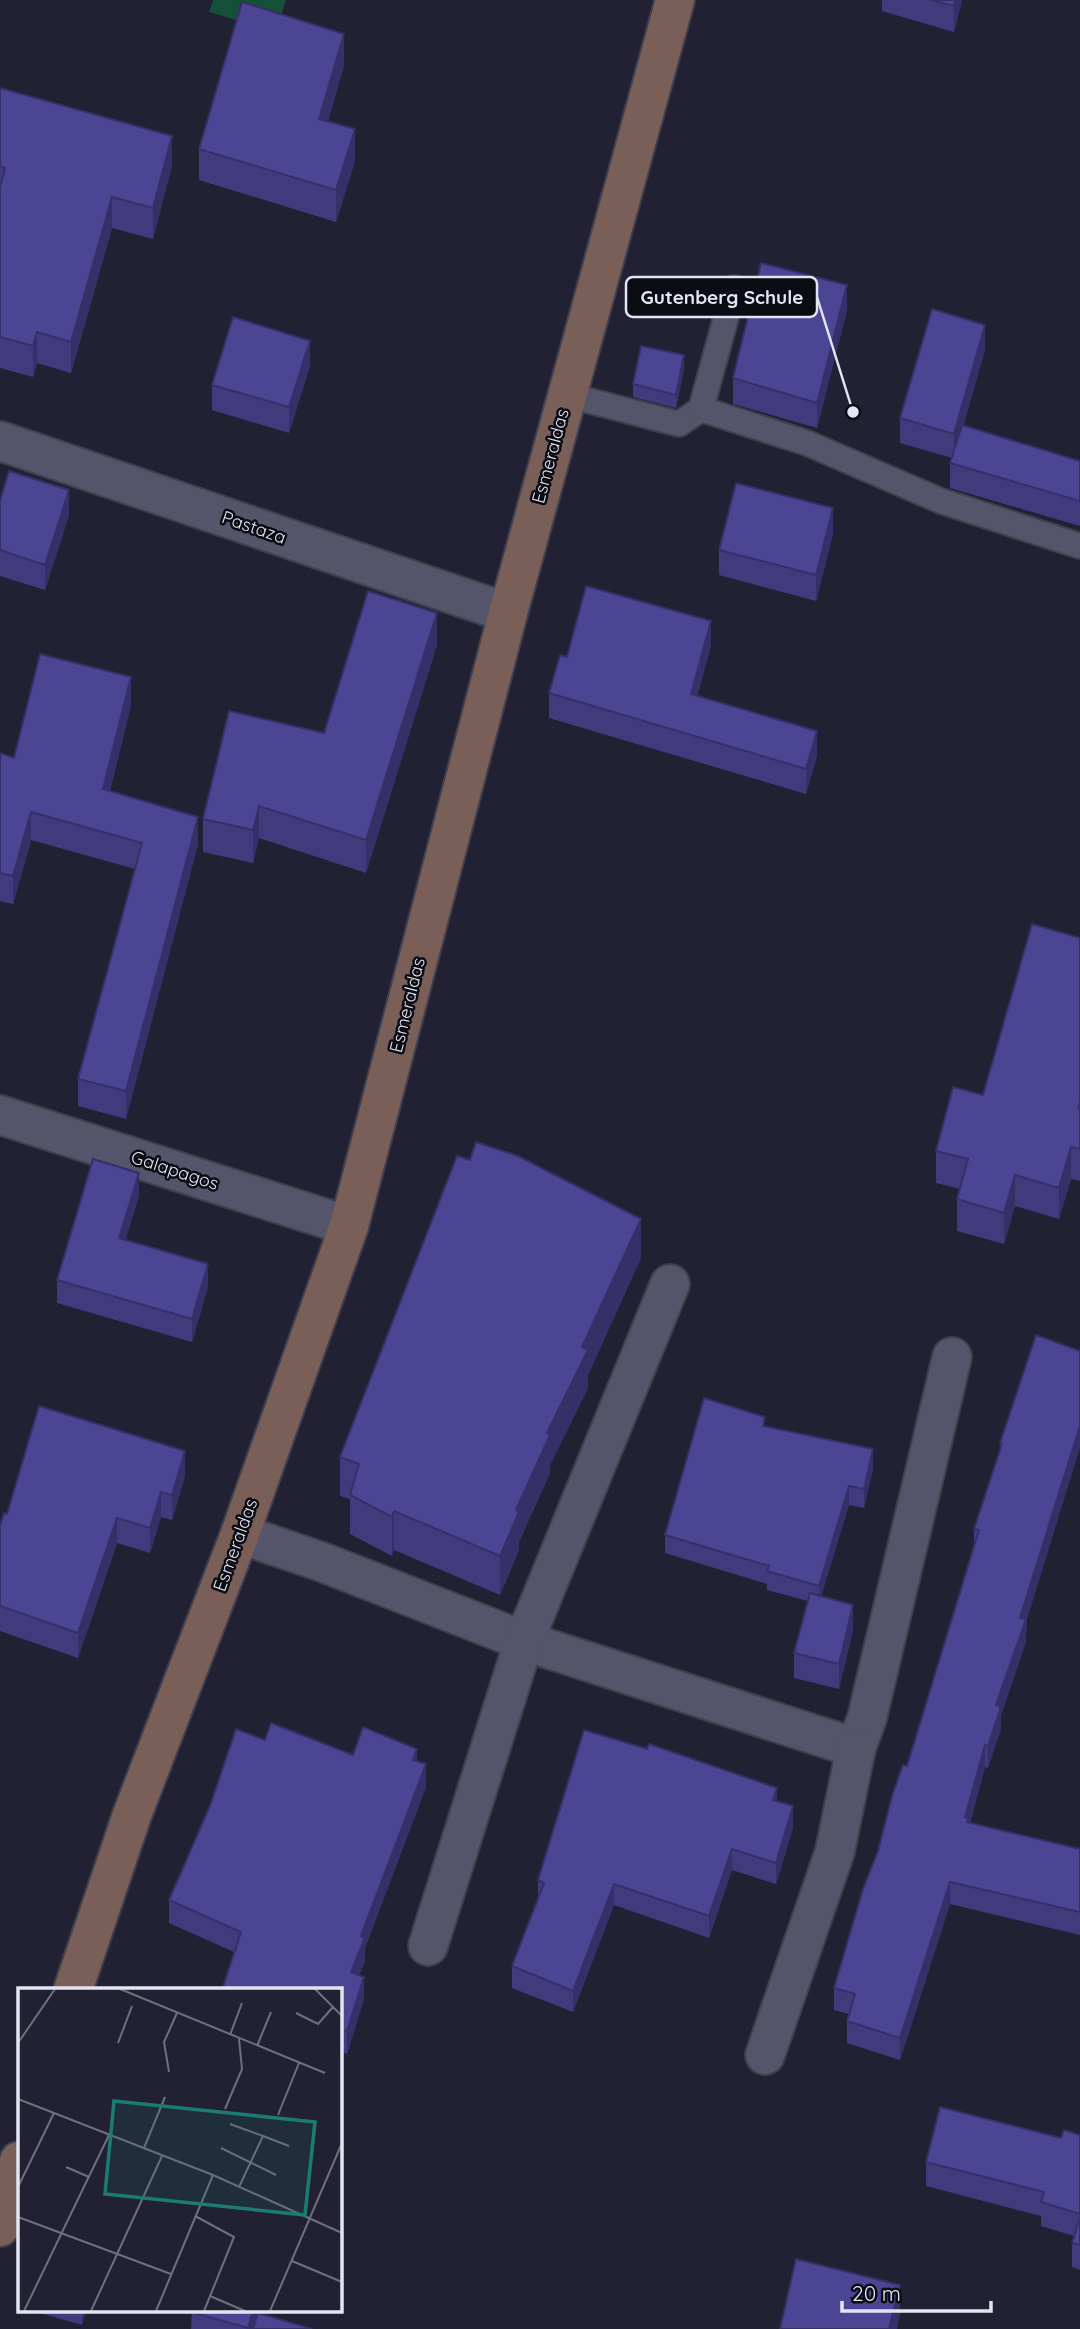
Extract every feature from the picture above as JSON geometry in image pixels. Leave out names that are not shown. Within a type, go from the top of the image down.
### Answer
[{"type":"street","name":"Esmeraldas","points":[[74,1988],[132,1815],[240,1534],[349,1226],[508,613],[676,0]]},
{"type":"street","name":"Pastaza","points":[[0,440],[508,613]]},
{"type":"street","name":"Galapagos","points":[[0,1115],[349,1226]]},
{"type":"street","points":[[428,1946],[524,1641],[670,1284]]},
{"type":"street","points":[[765,2055],[835,1851],[856,1748],[867,1718],[951,1357]]},
{"type":"street","points":[[240,1534],[322,1562],[524,1641],[856,1748]]},
{"type":"street","points":[[0,2227],[18,2164]]},
{"type":"lane","points":[[567,395],[679,424],[701,410],[734,288]]},
{"type":"lane","points":[[701,410],[807,443],[941,501],[1080,546]]},
{"type":"green space","points":[[213,0],[286,0],[276,32],[209,12]]},
{"type":"building","points":[[931,0],[955,0],[954,6]]},
{"type":"building","points":[[242,2],[344,34],[319,119],[355,129],[336,190],[199,149]]},
{"type":"building","points":[[0,88],[172,136],[153,208],[112,197],[71,342],[37,332],[33,346],[0,337],[0,187],[5,168],[0,166]]},
{"type":"building","points":[[761,263],[847,285],[817,403],[733,378]]},
{"type":"building","points":[[932,309],[985,325],[954,434],[900,418]]},
{"type":"building","points":[[233,317],[310,341],[289,407],[212,385]]},
{"type":"building","points":[[641,346],[684,355],[676,395],[633,384]]},
{"type":"building","points":[[962,425],[1080,461],[1080,501],[950,463]]},
{"type":"building","points":[[9,471],[69,490],[45,565],[0,550],[0,501]]},
{"type":"building","points":[[736,483],[833,508],[816,575],[719,550]]},
{"type":"building","points":[[586,586],[711,621],[691,694],[817,731],[806,769],[549,693],[560,655],[567,657]]},
{"type":"building","points":[[368,591],[437,613],[366,840],[259,806],[253,830],[203,819],[229,711],[324,733]]},
{"type":"building","points":[[40,654],[131,677],[103,789],[198,817],[126,1091],[78,1079],[142,843],[31,812],[13,876],[0,873],[0,753],[14,758]]},
{"type":"building","points":[[1032,924],[1080,938],[1080,1149],[1071,1147],[1059,1188],[1015,1175],[1004,1213],[957,1199],[968,1159],[936,1151],[953,1087],[983,1095]]},
{"type":"building","points":[[476,1142],[518,1156],[641,1219],[582,1347],[588,1350],[547,1433],[550,1435],[516,1510],[519,1512],[500,1556],[394,1511],[392,1517],[350,1495],[359,1464],[340,1457],[457,1156],[470,1160]]},
{"type":"building","points":[[93,1159],[139,1173],[119,1238],[208,1264],[192,1319],[57,1280]]},
{"type":"building","points":[[1036,1335],[1080,1351],[1080,1426],[1020,1618],[1026,1619],[996,1705],[1001,1707],[988,1746],[985,1745],[965,1817],[968,1818],[967,1822],[1080,1849],[1080,1912],[950,1882],[900,2038],[847,2021],[855,1994],[834,1988],[863,1889],[878,1851],[892,1796],[903,1765],[907,1766],[979,1530],[974,1529]]},
{"type":"building","points":[[704,1398],[765,1417],[763,1426],[873,1449],[864,1489],[849,1486],[819,1586],[767,1571],[769,1566],[665,1535]]},
{"type":"building","points":[[39,1406],[185,1451],[172,1495],[161,1492],[150,1528],[117,1518],[78,1633],[0,1606],[0,1526],[4,1513],[7,1514]]},
{"type":"building","points":[[810,1593],[853,1605],[839,1664],[794,1653]]},
{"type":"building","points":[[271,1723],[353,1755],[363,1727],[417,1749],[413,1760],[426,1764],[361,1936],[365,1938],[351,1972],[364,1977],[347,2031],[341,2029],[341,1988],[223,1988],[241,1932],[169,1900],[210,1806],[236,1729],[265,1740]]},
{"type":"building","points":[[584,1730],[647,1749],[649,1744],[777,1788],[773,1800],[793,1806],[776,1863],[732,1849],[709,1916],[614,1884],[573,1991],[512,1966],[544,1883],[538,1880]]},
{"type":"building","points":[[940,2107],[1061,2138],[1064,2130],[1080,2135],[1080,2214],[1041,2202],[1044,2192],[926,2162]]},
{"type":"building","points":[[1080,2217],[1080,2245],[1072,2243]]},
{"type":"building","points":[[796,2259],[900,2285],[889,2329],[780,2329]]},
{"type":"building","points":[[191,2312],[252,2312],[248,2328]]},
{"type":"building","points":[[258,2313],[312,2329],[253,2329]]},
{"type":"place","name":"Gutenberg Schule","points":[[853,412]]}]
